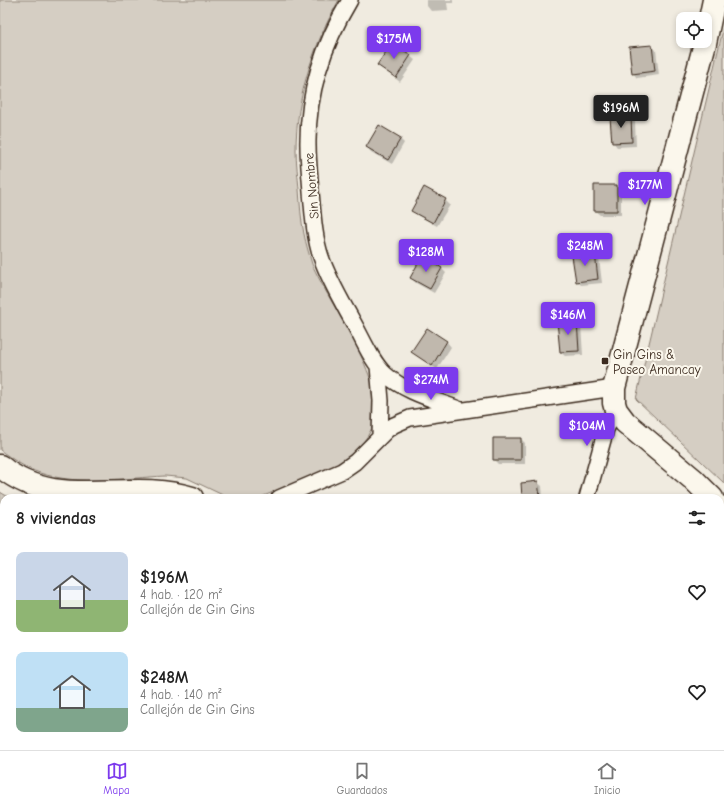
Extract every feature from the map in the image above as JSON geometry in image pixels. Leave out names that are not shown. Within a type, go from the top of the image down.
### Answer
[{"type":"main road","points":[[708,494],[694,480],[630,427],[620,416],[615,399],[705,43],[714,0]]},
{"type":"main road","points":[[0,466],[7,472],[26,482],[42,488],[58,491],[161,491],[174,494]]},
{"type":"street","name":"Sin Nombre","points":[[350,0],[328,42],[318,72],[309,116],[308,159],[314,224],[321,257],[334,286],[378,366],[395,382],[405,388],[462,410]]},
{"type":"street","name":"Sin Nombre","points":[[378,366],[381,401],[380,436]]},
{"type":"street","points":[[288,494],[342,471],[355,462],[380,436],[394,425],[410,418],[462,410],[615,399],[588,494]]},
{"type":"shaded area","points":[[0,0],[339,0],[321,35],[308,72],[299,111],[296,150],[302,223],[312,264],[365,364],[372,385],[376,405],[374,422],[368,436],[347,458],[335,466],[268,494],[221,494],[187,478],[165,476],[102,480],[55,477],[29,469],[0,450]]},
{"type":"shaded area","points":[[724,25],[724,483],[636,399]]},
{"type":"building","points":[[392,43],[411,55],[396,78],[377,65]]},
{"type":"building","points":[[652,45],[655,71],[632,74],[629,47]]},
{"type":"building","points":[[631,116],[632,142],[612,143],[610,117]]},
{"type":"building","points":[[379,125],[401,138],[388,160],[366,147]]},
{"type":"building","points":[[594,185],[617,185],[617,211],[594,211]]},
{"type":"building","points":[[424,187],[446,199],[433,223],[411,211]]},
{"type":"building","points":[[595,253],[598,279],[576,282],[572,256]]},
{"type":"building","points":[[422,256],[442,268],[430,289],[410,278]]},
{"type":"building","points":[[577,320],[579,351],[560,352],[557,321]]},
{"type":"building","points":[[427,328],[447,341],[432,366],[411,352]]},
{"type":"building","points":[[493,438],[521,438],[521,460],[493,460]]},
{"type":"building","points":[[538,481],[540,494],[522,494],[521,483]]},
{"type":"place","name":"Gin Gins & Paseo Amancay","points":[[605,361]]}]
